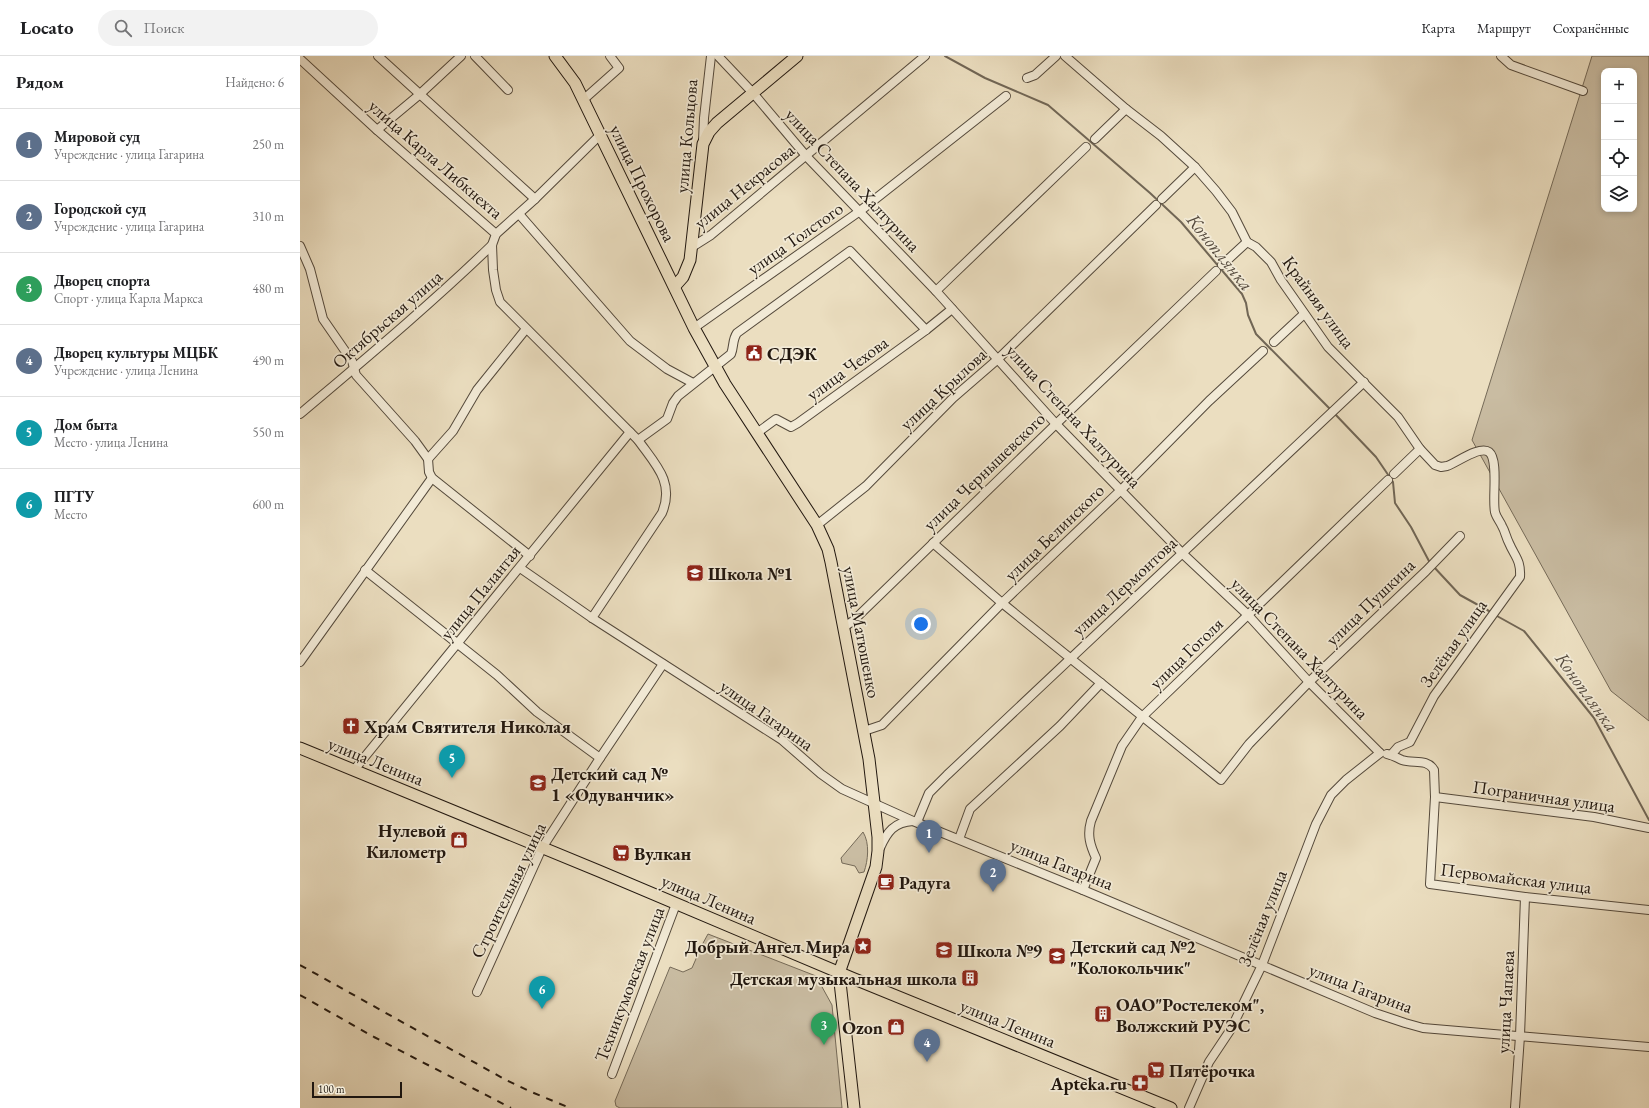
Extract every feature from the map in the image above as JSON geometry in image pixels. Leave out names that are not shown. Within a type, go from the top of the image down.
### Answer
[{"type":"main road","name":"улица Прохорова","points":[[555,56],[575,83],[675,286],[694,328]]},
{"type":"main road","points":[[703,144],[709,132],[717,123],[797,56]]},
{"type":"main road","name":"улица Кольцова","points":[[675,286],[687,270],[692,247],[703,144]]},
{"type":"main road","name":"улица Матюшенко","points":[[694,328],[714,366],[817,525],[832,562],[864,730],[875,804],[878,850],[872,879],[839,973]]},
{"type":"main road","name":"улица Ленина","points":[[300,748],[839,973],[1171,1108]]},
{"type":"main road","points":[[839,973],[854,1108]]},
{"type":"street","points":[[378,56],[419,95],[535,199]]},
{"type":"street","points":[[377,130],[419,95],[461,56]]},
{"type":"street","points":[[474,56],[508,90]]},
{"type":"street","points":[[583,100],[619,68],[610,56]]},
{"type":"street","name":"улица Кольцова","points":[[703,144],[705,104],[712,56]]},
{"type":"street","name":"улица Степана Халтурина","points":[[718,56],[753,93],[807,157],[936,291],[1056,424],[1122,489],[1182,554],[1248,615],[1309,682],[1380,754]]},
{"type":"street","name":"улица Некрасова","points":[[692,247],[712,235],[807,157],[925,56]]},
{"type":"street","points":[[1027,78],[1035,75],[1056,56]]},
{"type":"street","name":"Крайняя улица","points":[[1065,56],[1126,109],[1161,136],[1195,167],[1232,212],[1247,242],[1256,247],[1271,262],[1281,280],[1328,347],[1401,420],[1420,449],[1435,465],[1441,467],[1452,464],[1482,450],[1488,452],[1492,457],[1494,468],[1493,501],[1495,515],[1502,526],[1509,543]]},
{"type":"street","points":[[1501,56],[1511,65],[1583,91]]},
{"type":"street","name":"улица Карла Либкнехта","points":[[300,59],[377,130],[496,234],[492,245],[494,284],[497,296],[504,308],[638,440]]},
{"type":"street","name":"улица Толстого","points":[[694,328],[860,211],[1006,96]]},
{"type":"street","points":[[1095,139],[1126,109]]},
{"type":"street","points":[[496,234],[535,199],[600,135]]},
{"type":"street","points":[[936,291],[1086,147]]},
{"type":"street","points":[[1162,199],[1195,167]]},
{"type":"street","name":"улица Крылова","points":[[817,525],[866,486],[953,398],[998,359],[1156,206]]},
{"type":"street","name":"улица Карла Либкнехта","points":[[519,214],[630,341],[667,369],[693,383]]},
{"type":"street","name":"улица Чернышевского","points":[[844,626],[854,621],[1056,424],[1247,242]]},
{"type":"street","name":"Октябрьская улица","points":[[300,414],[355,368],[465,271],[492,245]]},
{"type":"street","points":[[300,246],[310,268],[322,319],[352,361],[356,375],[415,441],[428,459],[432,478],[530,556]]},
{"type":"street","points":[[592,618],[662,513],[665,506],[667,493],[665,481],[654,462],[638,440],[667,419],[673,402],[678,396],[731,354],[733,350],[734,338],[737,333],[850,251],[926,330]]},
{"type":"street","name":"улица Чехова","points":[[757,432],[776,419],[791,427],[798,423],[926,330],[952,309]]},
{"type":"street","points":[[1274,342],[1304,314]]},
{"type":"street","points":[[428,459],[453,431],[477,390],[526,329]]},
{"type":"street","name":"улица Белинского","points":[[864,730],[882,726],[1002,603],[1122,489],[1209,400],[1264,352]]},
{"type":"street","name":"улица Лермонтова","points":[[915,822],[929,793],[1364,382]]},
{"type":"street","name":"улица Палантая","points":[[354,770],[630,432]]},
{"type":"street","name":"улица Гоголя","points":[[1083,890],[1096,858],[1089,841],[1091,821],[1122,746],[1142,717],[1420,449]]},
{"type":"street","points":[[300,662],[432,478]]},
{"type":"street","name":"улица Пушкина","points":[[1142,717],[1221,780],[1249,744],[1309,682],[1426,571],[1460,536]]},
{"type":"street","points":[[933,543],[1002,603],[1142,717]]},
{"type":"street","name":"Зелёная улица","points":[[1391,755],[1398,747],[1410,742],[1434,696],[1520,577],[1521,568],[1519,560],[1509,543]]},
{"type":"street","name":"улица Гагарина","points":[[520,568],[592,618],[782,740],[842,790],[915,822],[1083,890],[1375,1013],[1405,1023],[1423,1028],[1649,1047]]},
{"type":"street","points":[[365,570],[497,675],[537,712],[600,758]]},
{"type":"street","name":"Строительная улица","points":[[477,992],[542,848],[663,664]]},
{"type":"street","points":[[959,839],[970,808],[1060,726],[1101,683]]},
{"type":"street","name":"Зелёная улица","points":[[1189,1108],[1208,1062],[1231,1029],[1262,965],[1316,824],[1331,795],[1346,780],[1380,754]]},
{"type":"street","name":"Первомайская улица","points":[[1380,754],[1391,755],[1403,761],[1426,763],[1432,766],[1434,770],[1435,797],[1430,884],[1649,910]]},
{"type":"street","name":"Пограничная улица","points":[[1435,797],[1594,817],[1649,828]]},
{"type":"street","points":[[878,850],[885,836],[896,825],[904,821],[915,822]]},
{"type":"street","name":"улица Чапаева","points":[[1515,1108],[1520,1036],[1526,896]]},
{"type":"street","name":"Техникумовская улица","points":[[612,1074],[676,904]]},
{"type":"shaded area","points":[[1592,56],[1649,56],[1649,721],[1611,691],[1472,440]]},
{"type":"shaded area","points":[[863,832],[867,841],[867,863],[864,872],[859,873],[855,866],[842,863],[841,858]]},
{"type":"shaded area","points":[[708,934],[816,976],[832,1005],[842,1108],[620,1108],[616,1106],[615,1101],[670,967],[683,972],[692,968]]},
{"type":"waterway","name":"Коноплянка","points":[[945,56],[985,78],[1048,105],[1150,193],[1181,222],[1242,294],[1246,303],[1248,315],[1256,334],[1331,410]]},
{"type":"waterway","name":"Коноплянка","points":[[1334,413],[1376,457],[1393,482],[1395,503],[1411,527],[1430,563]]},
{"type":"waterway","name":"Коноплянка","points":[[1433,566],[1460,595],[1489,611]]},
{"type":"waterway","name":"Коноплянка","points":[[1497,616],[1524,631],[1594,718],[1649,820]]},
{"type":"railway","points":[[300,965],[506,1080],[570,1108]]},
{"type":"railway","points":[[300,995],[374,1037],[511,1108]]},
{"type":"place","name":"СДЭК","points":[[754,353]]},
{"type":"place","name":"Школа №1","points":[[695,573]]},
{"type":"place","name":"Храм Святителя Николая","points":[[351,726]]},
{"type":"place","name":"Дом быта","points":[[452,778]]},
{"type":"place","name":"Детский сад № 1 «Одуванчик»","points":[[538,783]]},
{"type":"place","name":"Нулевой Километр","points":[[459,840]]},
{"type":"place","name":"Вулкан","points":[[621,853]]},
{"type":"place","name":"Мировой суд","points":[[929,853]]},
{"type":"place","name":"Радуга","points":[[886,882]]},
{"type":"place","name":"Городской суд","points":[[993,892]]},
{"type":"place","name":"Добрый Ангел Мира","points":[[863,946]]},
{"type":"place","name":"Школа №9","points":[[944,950]]},
{"type":"place","name":"Детский сад №2 \"Колокольчик\"","points":[[1057,956]]},
{"type":"place","name":"Детская музыкальная школа","points":[[970,978]]},
{"type":"place","name":"ПГТУ","points":[[542,1009]]},
{"type":"place","name":"ОАО\"Ростелеком\", Волжский РУЭС","points":[[1103,1014]]},
{"type":"place","name":"Ozon","points":[[896,1027]]},
{"type":"place","name":"Дворец спорта","points":[[824,1045]]},
{"type":"place","name":"Дворец культуры МЦБК","points":[[927,1062]]},
{"type":"place","name":"Пятёрочка","points":[[1156,1070]]},
{"type":"place","name":"Apteka.ru","points":[[1140,1083]]}]
